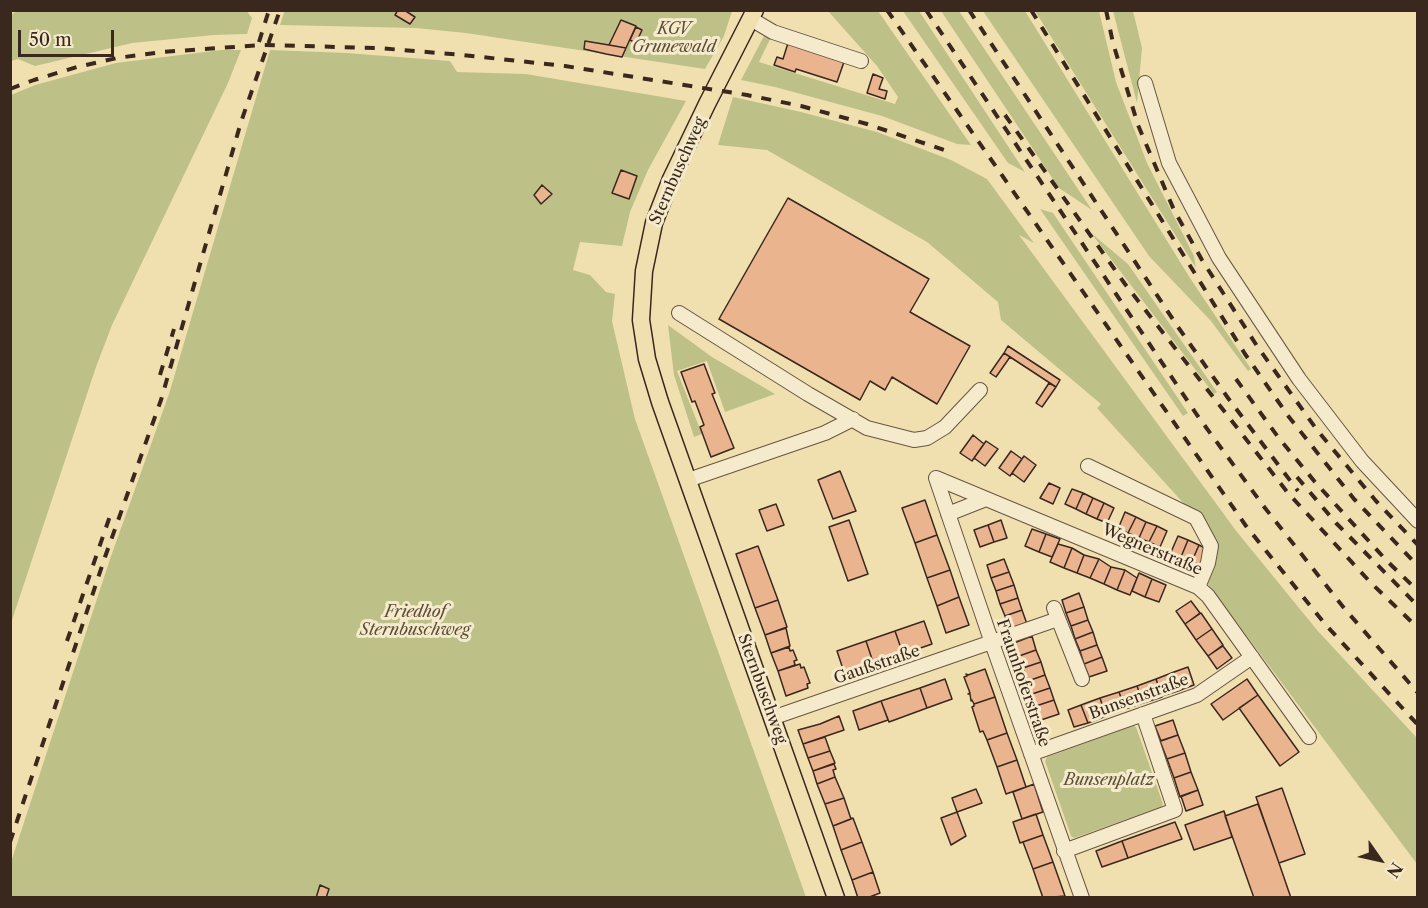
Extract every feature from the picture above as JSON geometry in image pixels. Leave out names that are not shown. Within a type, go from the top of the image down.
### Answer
[{"type":"main road","name":"Sternbuschweg","points":[[753,15],[671,179],[654,223],[644,271],[641,320],[647,359],[660,402],[836,897]]},
{"type":"street","points":[[753,15],[773,32],[861,61]]},
{"type":"street","points":[[1145,83],[1169,164],[1219,258],[1299,379],[1362,461],[1418,521]]},
{"type":"street","points":[[679,314],[867,428],[914,440],[927,438],[945,427],[980,390]]},
{"type":"street","points":[[688,480],[825,433],[853,419]]},
{"type":"street","points":[[1088,466],[1196,518],[1211,546],[1208,563],[1198,587]]},
{"type":"street","name":"Wegnerstraße","points":[[936,478],[1198,587],[1208,596],[1309,737]]},
{"type":"street","name":"Fraunhoferstraße","points":[[936,478],[1064,851],[1082,897]]},
{"type":"street","points":[[948,514],[986,499]]},
{"type":"street","name":"Gaußstraße","points":[[772,718],[992,644],[1056,614],[1082,679]]},
{"type":"street","name":"Bunsenstraße","points":[[1031,754],[1197,695],[1252,657]]},
{"type":"street","points":[[1064,851],[1175,810],[1143,714]]},
{"type":"green space","points":[[246,10],[252,18],[247,34],[132,43],[35,66],[18,59],[11,61],[11,15],[17,11]]},
{"type":"green space","name":"KGV Grunewald","points":[[285,10],[732,11],[724,36],[705,69],[466,33],[416,28],[280,25]]},
{"type":"green space","points":[[828,11],[878,11],[971,145],[957,144],[882,116],[741,80],[764,36],[767,35],[771,37],[759,62],[895,104],[898,97],[877,66]]},
{"type":"green space","points":[[903,11],[919,11],[1025,172],[1008,163]]},
{"type":"green space","points":[[941,11],[959,11],[1092,210],[1059,188]]},
{"type":"green space","points":[[983,11],[1025,11],[1190,278],[1251,369],[1248,371],[1211,321],[1149,256]]},
{"type":"green space","points":[[1035,11],[1099,11],[1116,82],[1147,163],[1194,256],[1196,268]]},
{"type":"green space","points":[[1113,11],[1133,11],[1142,48],[1137,103]]},
{"type":"green space","points":[[221,50],[241,50],[228,83],[112,325],[11,623],[11,95],[35,85],[116,63]]},
{"type":"green space","name":"Friedhof Sternbuschweg","points":[[270,50],[450,61],[457,72],[526,74],[686,101],[648,170],[630,212],[622,246],[580,242],[573,270],[590,275],[606,292],[615,294],[612,321],[635,419],[806,897],[11,898],[11,862],[110,559],[169,394]]},
{"type":"green space","points":[[733,97],[877,132],[951,160],[987,179],[1034,243],[1019,235],[1237,532],[1317,630],[1417,738],[1417,864],[1208,584],[1216,539],[1097,408],[1101,404],[1001,320],[998,302],[927,242],[767,150],[718,145]]},
{"type":"green space","points":[[1040,209],[1053,213],[1188,413],[1183,416]]},
{"type":"green space","points":[[1091,233],[1128,264],[1217,392],[1214,394]]},
{"type":"green space","points":[[668,325],[712,357],[775,394],[725,412],[707,361],[677,371],[702,434],[694,437],[674,375]]},
{"type":"green space","name":"Bunsenplatz","points":[[1133,726],[1136,727],[1163,804],[1161,807],[1074,838],[1071,836],[1045,761],[1047,757]]},
{"type":"building","points":[[398,10],[404,10],[415,17],[410,24],[395,15]]},
{"type":"building","points":[[621,20],[636,26],[626,48],[609,45]]},
{"type":"building","points":[[636,27],[642,30],[636,43],[630,40]]},
{"type":"building","points":[[585,41],[626,48],[622,57],[584,49]]},
{"type":"building","points":[[788,43],[845,59],[837,82],[796,69],[795,72],[774,65],[777,57],[783,59]]},
{"type":"building","points":[[873,74],[883,78],[879,89],[887,91],[885,99],[867,93]]},
{"type":"building","points":[[621,170],[637,176],[629,199],[612,193]]},
{"type":"building","points":[[542,185],[552,194],[541,204],[534,195]]},
{"type":"building","points":[[788,198],[929,279],[910,312],[970,346],[937,404],[892,377],[885,390],[870,381],[860,400],[719,319]]},
{"type":"building","points":[[1008,346],[1060,380],[1056,387],[1004,353]]},
{"type":"building","points":[[1004,353],[1010,357],[996,377],[990,373]]},
{"type":"building","points":[[704,364],[715,393],[712,394],[734,448],[711,457],[700,427],[704,425],[695,401],[692,402],[681,372]]},
{"type":"building","points":[[1049,383],[1056,387],[1042,407],[1036,403]]},
{"type":"building","points":[[973,435],[984,444],[972,461],[960,453]]},
{"type":"building","points":[[986,441],[998,449],[985,466],[974,458]]},
{"type":"building","points":[[1011,451],[1022,459],[1010,476],[999,468]]},
{"type":"building","points":[[1024,456],[1036,465],[1024,482],[1012,473]]},
{"type":"building","points":[[840,471],[856,511],[833,519],[818,480]]},
{"type":"building","points":[[1049,483],[1060,488],[1053,504],[1040,498]]},
{"type":"building","points":[[1072,489],[1083,493],[1076,509],[1065,504]]},
{"type":"building","points":[[1083,493],[1093,498],[1086,514],[1076,509]]},
{"type":"building","points":[[1093,498],[1104,503],[1097,519],[1086,514]]},
{"type":"building","points":[[925,500],[937,535],[915,543],[902,508]]},
{"type":"building","points":[[1104,503],[1114,508],[1107,523],[1097,519]]},
{"type":"building","points":[[776,504],[784,525],[767,531],[759,510]]},
{"type":"building","points":[[1125,512],[1136,517],[1128,533],[1118,529]]},
{"type":"building","points":[[1136,517],[1146,522],[1139,538],[1128,533]]},
{"type":"building","points":[[849,520],[868,574],[848,581],[829,527]]},
{"type":"building","points":[[1001,520],[1007,538],[994,542],[988,525]]},
{"type":"building","points":[[1146,522],[1157,526],[1149,542],[1139,538]]},
{"type":"building","points":[[988,525],[994,542],[980,547],[974,530]]},
{"type":"building","points":[[1157,526],[1167,531],[1160,547],[1149,542]]},
{"type":"building","points":[[1032,529],[1046,534],[1039,552],[1025,546]]},
{"type":"building","points":[[1046,534],[1060,539],[1052,557],[1039,552]]},
{"type":"building","points":[[937,535],[950,570],[927,578],[915,543]]},
{"type":"building","points":[[1178,536],[1188,540],[1181,557],[1171,552]]},
{"type":"building","points":[[1188,540],[1199,545],[1192,561],[1181,557]]},
{"type":"building","points":[[1058,544],[1072,548],[1064,568],[1050,562]]},
{"type":"building","points":[[1199,545],[1209,550],[1202,566],[1192,561]]},
{"type":"building","points":[[758,546],[778,600],[755,608],[736,554]]},
{"type":"building","points":[[1072,548],[1084,555],[1077,573],[1064,568]]},
{"type":"building","points":[[1084,555],[1099,559],[1090,578],[1077,573]]},
{"type":"building","points":[[1004,559],[1009,572],[991,578],[987,565]]},
{"type":"building","points":[[1099,559],[1111,567],[1104,584],[1090,578]]},
{"type":"building","points":[[1111,567],[1125,570],[1117,590],[1104,584]]},
{"type":"building","points":[[950,570],[959,597],[937,606],[927,578]]},
{"type":"building","points":[[1125,570],[1137,578],[1130,595],[1117,590]]},
{"type":"building","points":[[1009,572],[1014,585],[996,591],[991,578]]},
{"type":"building","points":[[1139,573],[1152,579],[1145,597],[1132,591]]},
{"type":"building","points":[[1152,579],[1166,585],[1159,602],[1145,597]]},
{"type":"building","points":[[1014,585],[1018,598],[1000,604],[996,591]]},
{"type":"building","points":[[1079,593],[1084,607],[1066,613],[1062,600]]},
{"type":"building","points":[[959,597],[969,625],[946,633],[937,606]]},
{"type":"building","points":[[1018,598],[1022,610],[1005,616],[1000,604]]},
{"type":"building","points":[[778,600],[787,627],[765,635],[755,608]]},
{"type":"building","points":[[1191,601],[1200,613],[1185,624],[1176,611]]},
{"type":"building","points":[[1084,607],[1088,620],[1071,626],[1066,613]]},
{"type":"building","points":[[1022,610],[1027,624],[1009,630],[1005,616]]},
{"type":"building","points":[[1201,613],[1212,629],[1196,640],[1185,624]]},
{"type":"building","points":[[1088,620],[1093,632],[1075,639],[1071,626]]},
{"type":"building","points":[[924,621],[932,644],[903,654],[895,631]]},
{"type":"building","points":[[786,628],[790,646],[771,653],[765,635]]},
{"type":"building","points":[[1212,629],[1223,645],[1208,656],[1196,640]]},
{"type":"building","points":[[895,631],[903,654],[874,665],[866,641]]},
{"type":"building","points":[[1093,632],[1097,645],[1080,651],[1075,639]]},
{"type":"building","points":[[1032,636],[1036,650],[1019,656],[1014,643]]},
{"type":"building","points":[[866,641],[874,665],[845,675],[837,651]]},
{"type":"building","points":[[1097,645],[1102,657],[1084,664],[1080,651]]},
{"type":"building","points":[[1223,646],[1232,658],[1217,669],[1208,656]]},
{"type":"building","points":[[789,647],[790,651],[793,650],[797,660],[794,661],[795,665],[778,671],[771,653]]},
{"type":"building","points":[[1036,650],[1041,662],[1023,668],[1019,656]]},
{"type":"building","points":[[1102,657],[1107,671],[1089,677],[1084,664]]},
{"type":"building","points":[[1041,662],[1045,675],[1028,681],[1023,668]]},
{"type":"building","points":[[800,664],[801,668],[804,667],[810,683],[807,684],[808,688],[786,696],[778,671]]},
{"type":"building","points":[[1188,667],[1194,685],[1180,690],[1174,672]]},
{"type":"building","points":[[985,669],[995,697],[974,704],[968,694],[970,693],[964,677],[967,676],[966,674]]},
{"type":"building","points":[[1174,672],[1181,690],[1162,696],[1156,679]]},
{"type":"building","points":[[1045,675],[1050,688],[1032,694],[1028,681]]},
{"type":"building","points":[[945,679],[952,699],[927,708],[920,688]]},
{"type":"building","points":[[1156,679],[1162,697],[1143,703],[1137,686]]},
{"type":"building","points":[[1247,679],[1258,695],[1223,720],[1211,704]]},
{"type":"building","points":[[1137,686],[1143,703],[1125,709],[1119,692]]},
{"type":"building","points":[[920,688],[927,708],[889,722],[881,701]]},
{"type":"building","points":[[1050,688],[1054,700],[1036,706],[1032,694]]},
{"type":"building","points":[[1119,692],[1125,709],[1106,716],[1100,698]]},
{"type":"building","points":[[1258,695],[1299,752],[1280,766],[1239,708]]},
{"type":"building","points":[[995,697],[1007,733],[987,740],[983,731],[980,732],[972,707],[974,704]]},
{"type":"building","points":[[1100,698],[1106,716],[1088,723],[1081,705]]},
{"type":"building","points":[[1054,700],[1059,714],[1041,720],[1036,706]]},
{"type":"building","points":[[881,701],[888,720],[859,730],[853,711]]},
{"type":"building","points":[[1081,705],[1088,723],[1074,727],[1068,710]]},
{"type":"building","points":[[839,716],[844,730],[803,744],[798,730]]},
{"type":"building","points":[[1173,720],[1178,735],[1161,741],[1155,726]]},
{"type":"building","points":[[1007,733],[1017,760],[997,767],[987,740]]},
{"type":"building","points":[[1178,735],[1185,753],[1167,759],[1160,741]]},
{"type":"building","points":[[825,737],[830,751],[808,758],[803,744]]},
{"type":"building","points":[[830,751],[835,763],[813,771],[808,758]]},
{"type":"building","points":[[1185,753],[1191,772],[1174,778],[1167,759]]},
{"type":"building","points":[[1017,760],[1026,787],[1006,794],[997,767]]},
{"type":"building","points":[[834,764],[835,777],[817,784],[813,771]]},
{"type":"building","points":[[1191,772],[1198,790],[1180,797],[1174,778]]},
{"type":"building","points":[[835,777],[844,798],[825,804],[817,784]]},
{"type":"building","points":[[1034,784],[1043,812],[1022,819],[1013,792]]},
{"type":"building","points":[[1282,788],[1305,854],[1279,863],[1256,797]]},
{"type":"building","points":[[976,789],[982,803],[957,812],[952,798]]},
{"type":"building","points":[[1198,790],[1203,805],[1186,811],[1181,796]]},
{"type":"building","points":[[844,798],[851,819],[833,826],[825,804]]},
{"type":"building","points":[[1258,804],[1291,898],[1254,898],[1225,816]]},
{"type":"building","points":[[1224,811],[1232,837],[1194,850],[1185,825]]},
{"type":"building","points":[[957,812],[966,836],[951,845],[941,818]]},
{"type":"building","points":[[1036,814],[1043,835],[1020,843],[1013,822]]},
{"type":"building","points":[[853,818],[862,842],[841,850],[833,826]]},
{"type":"building","points":[[1175,822],[1182,839],[1128,858],[1122,841]]},
{"type":"building","points":[[1043,835],[1053,862],[1033,869],[1023,842]]},
{"type":"building","points":[[1122,841],[1128,858],[1102,867],[1096,851]]},
{"type":"building","points":[[862,842],[873,872],[852,880],[841,850]]},
{"type":"building","points":[[1053,862],[1065,896],[1043,898],[1033,869]]},
{"type":"building","points":[[873,872],[880,893],[867,898],[858,898],[852,880]]},
{"type":"building","points":[[320,885],[329,889],[326,898],[316,898]]},
{"type":"railway","points":[[259,42],[269,10]]},
{"type":"railway","points":[[10,842],[105,557],[161,400],[241,122],[280,10]]},
{"type":"railway","points":[[887,10],[1246,526],[1325,624],[1418,725]]},
{"type":"railway","points":[[926,10],[1197,415],[1265,508],[1344,608],[1418,693]]},
{"type":"railway","points":[[969,10],[1178,327],[1298,491]]},
{"type":"railway","points":[[1031,10],[1245,354],[1289,417],[1354,499],[1418,566]]},
{"type":"railway","points":[[1106,10],[1113,43],[1138,125],[1174,210],[1202,260],[1257,346],[1317,430],[1376,501],[1418,545]]},
{"type":"railway","points":[[10,89],[77,67],[117,58],[162,52],[262,45],[378,48],[565,66],[747,95],[801,106],[867,124],[953,153]]},
{"type":"railway","points":[[1005,115],[1125,284],[1288,493],[1371,583],[1418,628]]},
{"type":"railway","points":[[160,375],[174,329]]},
{"type":"railway","points":[[1236,379],[1278,437],[1315,482],[1387,561],[1418,591]]},
{"type":"railway","points":[[1297,477],[1336,523],[1418,606]]},
{"type":"railway","points":[[67,641],[111,513]]}]
